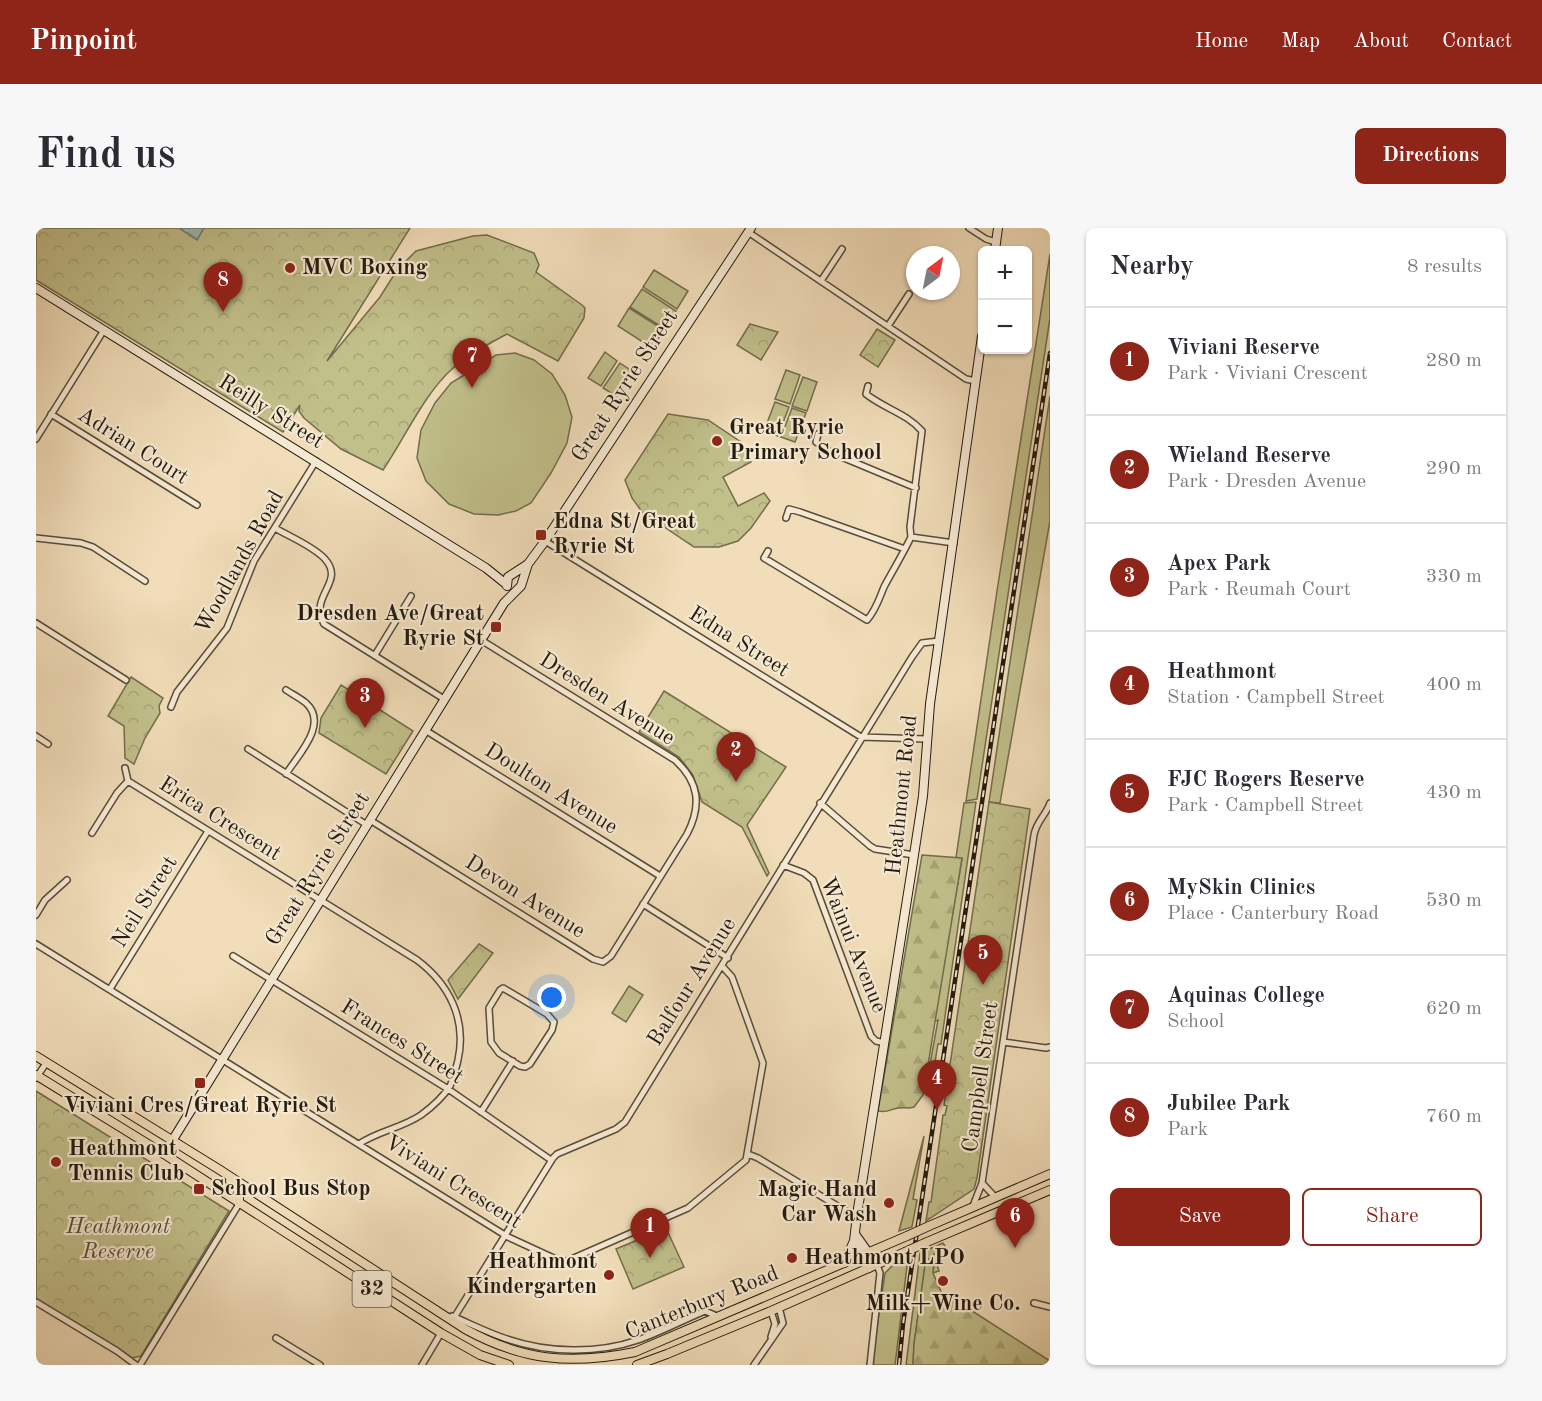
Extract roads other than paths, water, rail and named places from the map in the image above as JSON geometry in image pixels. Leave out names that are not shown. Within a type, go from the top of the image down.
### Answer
[{"type":"main road","name":"Canterbury Road","points":[[36,1056],[220,1170],[434,1310],[453,1319],[481,1338],[519,1353],[554,1359],[594,1360],[635,1352],[720,1317],[768,1291],[844,1263],[1050,1174]]},
{"type":"main road","name":"32","points":[[37,1077],[164,1154],[441,1334],[480,1354],[509,1365]]},
{"type":"main road","points":[[220,1170],[238,1189],[239,1204]]},
{"type":"main road","name":"Canterbury Road","points":[[637,1365],[775,1309],[1050,1190]]},
{"type":"main road","points":[[239,1204],[254,1196],[262,1198]]},
{"type":"main road","points":[[942,1221],[945,1227],[954,1230]]},
{"type":"main road","points":[[768,1291],[775,1309]]},
{"type":"street","points":[[969,228],[996,246],[998,228]]},
{"type":"street","points":[[750,230],[966,379],[976,381]]},
{"type":"street","name":"Great Ryrie Street","points":[[164,1154],[504,603],[519,586],[528,564],[750,230]]},
{"type":"street","points":[[821,281],[842,249]]},
{"type":"street","name":"Reilly Street","points":[[36,288],[486,568],[507,585]]},
{"type":"street","points":[[888,326],[906,299]]},
{"type":"street","points":[[36,439],[104,330]]},
{"type":"street","name":"Heathmont Road","points":[[854,1238],[923,796],[926,739],[980,354]]},
{"type":"street","points":[[768,551],[763,561],[867,620],[874,611],[911,537],[910,527],[922,431],[907,417],[894,412],[866,394],[868,386]]},
{"type":"street","name":"Adrian Court","points":[[51,414],[197,505]]},
{"type":"street","points":[[812,448],[818,434]]},
{"type":"street","points":[[816,442],[832,453],[916,488]]},
{"type":"street","name":"Woodlands Road","points":[[171,707],[177,693],[227,628],[254,561],[316,461]]},
{"type":"street","points":[[786,518],[789,509],[905,549]]},
{"type":"street","points":[[275,528],[319,554],[330,566],[331,582],[320,603],[319,612],[324,624],[444,699]]},
{"type":"street","points":[[911,537],[954,543]]},
{"type":"street","points":[[36,538],[81,543],[93,547],[145,582]]},
{"type":"street","name":"Edna Street","points":[[545,541],[861,737]]},
{"type":"street","name":"Great Ryrie Street","points":[[504,603],[508,578],[528,564]]},
{"type":"street","name":"Reilly Street","points":[[486,568],[513,575]]},
{"type":"street","points":[[507,585],[519,586],[520,578],[513,575]]},
{"type":"street","points":[[375,655],[411,596]]},
{"type":"street","points":[[36,623],[126,680]]},
{"type":"street","name":"Dresden Avenue","points":[[481,640],[675,760],[687,772],[693,782],[696,814],[687,834],[660,876]]},
{"type":"street","name":"Balfour Avenue","points":[[453,1319],[551,1160],[557,1154],[623,1124],[728,958],[861,737],[922,643],[939,641]]},
{"type":"street","points":[[286,690],[306,704],[315,718],[314,729],[286,774]]},
{"type":"street","name":"Doulton Avenue","points":[[425,730],[660,876]]},
{"type":"street","points":[[36,736],[48,744]]},
{"type":"street","points":[[861,737],[926,739]]},
{"type":"street","points":[[248,749],[369,822]]},
{"type":"street","points":[[92,833],[117,793],[128,781],[125,768]]},
{"type":"street","name":"Erica Crescent","points":[[128,781],[417,960],[446,987],[458,1016],[460,1034],[456,1070],[448,1089],[418,1117],[371,1136],[359,1144]]},
{"type":"street","points":[[820,803],[870,846],[914,855]]},
{"type":"street","name":"Campbell Street","points":[[972,1208],[982,1183],[1034,835],[1038,822],[1044,816],[1050,803]]},
{"type":"street","points":[[1044,816],[1050,820]]},
{"type":"street","name":"Devon Avenue","points":[[369,822],[599,961],[606,961],[611,956],[643,904]]},
{"type":"street","name":"Neil Street","points":[[110,989],[208,831]]},
{"type":"street","name":"Wainui Avenue","points":[[783,866],[804,873],[813,880],[871,1036],[876,1041],[885,1043]]},
{"type":"street","points":[[660,876],[643,904],[728,958]]},
{"type":"street","points":[[36,915],[45,900],[67,880]]},
{"type":"street","name":"Viviani Crescent","points":[[36,944],[505,1235],[560,1261],[567,1261],[688,1208],[742,1165],[748,1154]]},
{"type":"street","name":"Frances Street","points":[[233,956],[448,1089],[551,1160]]},
{"type":"street","points":[[722,966],[732,977],[763,1063],[748,1154],[849,1214],[856,1215]]},
{"type":"street","points":[[503,988],[547,1014],[554,1023],[552,1030],[530,1064],[523,1067],[513,1061],[496,1049],[490,1037],[492,1028],[489,1008],[503,988]]},
{"type":"street","points":[[1003,1042],[1050,1047]]},
{"type":"street","points":[[481,1112],[513,1061]]},
{"type":"street","points":[[37,1077],[47,1062]]},
{"type":"street","name":"Campbell Street","points":[[982,1183],[996,1198]]},
{"type":"street","points":[[36,1302],[138,1365],[239,1204]]},
{"type":"street","points":[[854,1238],[873,1266],[879,1283],[870,1365]]},
{"type":"street","points":[[844,1263],[854,1238]]},
{"type":"street","points":[[1034,1303],[1050,1307]]},
{"type":"street","points":[[775,1309],[783,1323]]},
{"type":"street","points":[[771,1338],[775,1324],[775,1309]]},
{"type":"street","points":[[775,1324],[783,1323]]},
{"type":"street","points":[[754,1365],[783,1323]]},
{"type":"street","points":[[422,1365],[441,1334]]},
{"type":"street","points":[[276,1338],[320,1365]]},
{"type":"water","points":[[179,228],[204,228],[197,240]]},
{"type":"railway","points":[[899,1365],[903,1324],[1050,353]]},
{"type":"place","name":"MVC Boxing","points":[[290,268]]},
{"type":"place","name":"Jubilee Park","points":[[223,312]]},
{"type":"place","name":"Aquinas College","points":[[472,388]]},
{"type":"place","name":"Great Ryrie Primary School","points":[[717,441]]},
{"type":"place","name":"Edna St/Great Ryrie St","points":[[541,535]]},
{"type":"place","name":"Dresden Ave/Great Ryrie St","points":[[496,627]]},
{"type":"place","name":"Apex Park","points":[[365,728]]},
{"type":"place","name":"Wieland Reserve","points":[[736,782]]},
{"type":"place","name":"FJC Rogers Reserve","points":[[983,985]]},
{"type":"place","name":"Viviani Cres/Great Ryrie St","points":[[200,1083]]},
{"type":"place","name":"Heathmont","points":[[937,1110]]},
{"type":"place","name":"Heathmont Tennis Club","points":[[56,1162]]},
{"type":"place","name":"School Bus Stop","points":[[199,1189]]},
{"type":"place","name":"Magic Hand Car Wash","points":[[889,1203]]},
{"type":"place","name":"MySkin Clinics","points":[[1015,1248]]},
{"type":"place","name":"Viviani Reserve","points":[[650,1258]]},
{"type":"place","name":"Heathmont LPO","points":[[792,1258]]},
{"type":"place","name":"Heathmont Kindergarten","points":[[609,1275]]},
{"type":"place","name":"Milk+Wine Co.","points":[[943,1281]]},
{"type":"park label","name":"Heathmont Reserve","points":[[118,1240]]}]
